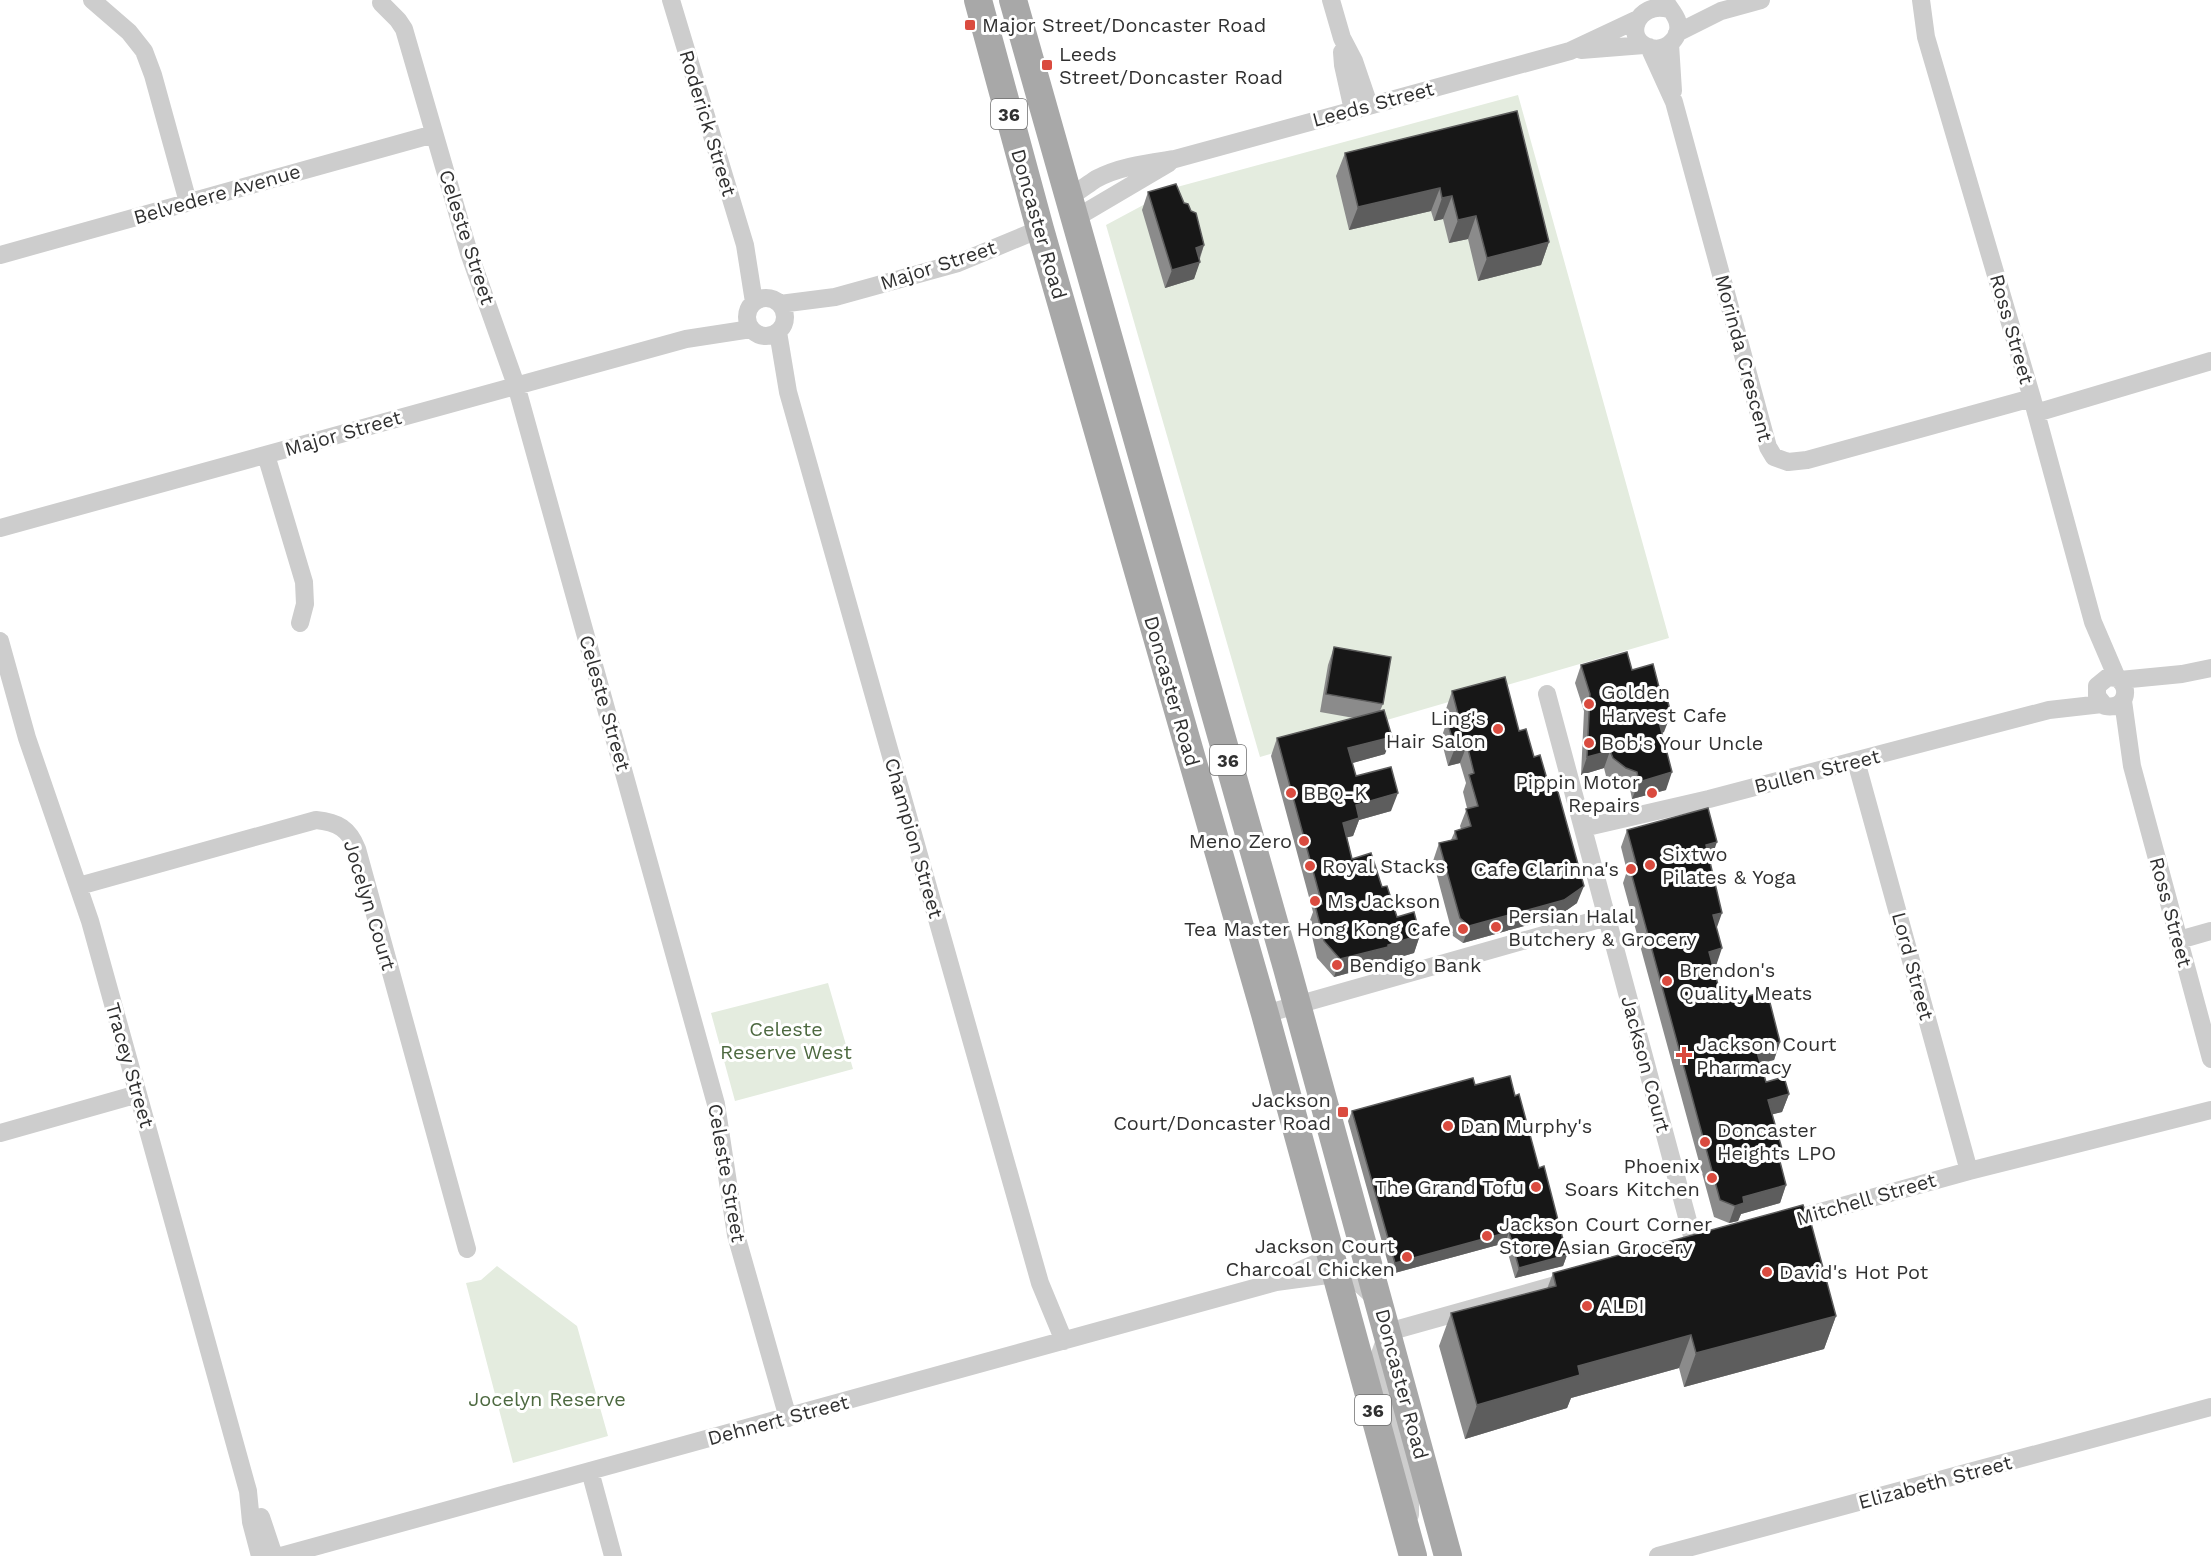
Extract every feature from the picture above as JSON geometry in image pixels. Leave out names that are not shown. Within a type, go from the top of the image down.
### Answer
[{"type":"main road","name":"Doncaster Road","points":[[978,0],[1040,229],[1265,1014],[1412,1551]]},
{"type":"main road","name":"Doncaster Road","points":[[1013,0],[1297,1004],[1448,1556]]},
{"type":"main road","points":[[1040,229],[1071,208]]},
{"type":"street","points":[[92,0],[129,32],[144,51],[153,75],[188,202]]},
{"type":"street","name":"Roderick Street","points":[[670,0],[766,317]]},
{"type":"street","points":[[1331,0],[1342,38],[1354,61],[1361,107]]},
{"type":"street","points":[[1721,11],[1657,5],[1642,10],[1636,34],[1647,46],[1660,48],[1721,11],[1761,0]]},
{"type":"street","name":"Ross Street","points":[[1910,0],[1926,37],[2034,405],[2211,1059]]},
{"type":"street","name":"Ross Street","points":[[1921,0],[1926,37]]},
{"type":"street","name":"Celeste Street","points":[[381,3],[404,29],[469,253],[516,385],[716,1104],[736,1235],[788,1418]]},
{"type":"street","points":[[1669,7],[1678,22],[1674,39]]},
{"type":"street","name":"Leeds Street","points":[[1570,51],[1642,10]]},
{"type":"street","name":"Morinda Crescent","points":[[1674,39],[1674,102]]},
{"type":"street","name":"Leeds Street","points":[[1071,208],[1175,159],[1570,51],[1647,46]]},
{"type":"street","name":"Morinda Crescent","points":[[1647,46],[1674,102],[1768,447],[1774,457],[1788,462],[1807,460],[2211,361]]},
{"type":"street","name":"Belvedere Avenue","points":[[0,255],[434,134]]},
{"type":"street","name":"Major Street","points":[[0,528],[958,263],[1040,229]]},
{"type":"street","name":"Champion Street","points":[[766,317],[1040,1283],[1043,1314],[1058,1343]]},
{"type":"street","points":[[266,455],[304,582],[305,604],[300,623]]},
{"type":"street","name":"Tracey Street","points":[[0,641],[29,746],[79,886],[248,1491],[251,1522],[260,1556]]},
{"type":"street","name":"Bullen Street","points":[[1583,828],[1709,799],[2111,692],[2211,668]]},
{"type":"street","name":"Jackson Court","points":[[1547,694],[1695,1246]]},
{"type":"street","name":"Lord Street","points":[[1856,761],[1969,1171]]},
{"type":"street","name":"Jocelyn Court","points":[[79,886],[316,820],[337,824],[347,831],[357,849],[467,1249]]},
{"type":"street","points":[[1265,1014],[1607,917]]},
{"type":"street","points":[[2179,940],[2211,932]]},
{"type":"street","points":[[0,1133],[138,1094]]},
{"type":"street","name":"Mitchell Street","points":[[1771,1226],[1969,1171],[2211,1110]]},
{"type":"street","points":[[1674,1252],[1717,1240]]},
{"type":"street","name":"Dehnert Street","points":[[281,1556],[1276,1282],[1319,1263],[1334,1269]]},
{"type":"street","points":[[1334,1269],[1352,1278],[1380,1302]]},
{"type":"street","points":[[1412,1551],[1410,1485],[1380,1376],[1380,1354],[1388,1332],[1583,1278]]},
{"type":"street","name":"Elizabeth Street","points":[[1658,1556],[2211,1407]]},
{"type":"street","points":[[590,1471],[614,1556]]},
{"type":"street","name":"Tracey Street","points":[[248,1491],[261,1516],[274,1556]]},
{"type":"green space","points":[[1518,95],[1669,638],[1260,757],[1106,225],[1177,187]]},
{"type":"green space","name":"Celeste Reserve West","points":[[828,983],[853,1069],[735,1101],[711,1013]]},
{"type":"green space","name":"Jocelyn Reserve","points":[[497,1266],[577,1326],[608,1436],[513,1463],[466,1283],[481,1280]]},
{"type":"building","points":[[1517,111],[1549,242],[1487,258],[1476,216],[1458,220],[1452,196],[1442,198],[1440,188],[1358,207],[1345,153]]},
{"type":"building","points":[[1176,184],[1184,203],[1196,213],[1204,245],[1196,248],[1200,262],[1172,270],[1148,192]]},
{"type":"building","points":[[1334,647],[1391,657],[1383,704],[1326,694]]},
{"type":"building","points":[[1627,652],[1632,670],[1653,664],[1662,699],[1667,698],[1671,714],[1658,718],[1672,772],[1639,782],[1637,772],[1626,768],[1613,758],[1610,751],[1587,757],[1590,694],[1581,665]]},
{"type":"building","points":[[1505,677],[1519,731],[1526,729],[1534,757],[1540,755],[1549,786],[1558,792],[1584,886],[1564,900],[1469,926],[1460,918],[1439,843],[1457,839],[1455,831],[1471,826],[1466,809],[1478,806],[1469,775],[1474,773],[1467,745],[1455,748],[1447,721],[1459,718],[1452,691]]},
{"type":"building","points":[[1384,710],[1392,737],[1348,748],[1356,776],[1391,767],[1398,793],[1356,805],[1359,818],[1343,823],[1352,859],[1371,853],[1382,887],[1387,886],[1397,917],[1414,912],[1420,935],[1388,945],[1388,947],[1340,959],[1324,941],[1315,905],[1322,904],[1277,738]]},
{"type":"building","points":[[1708,808],[1717,842],[1706,845],[1722,913],[1713,915],[1722,948],[1709,952],[1723,1003],[1767,991],[1780,1042],[1756,1049],[1766,1082],[1784,1077],[1789,1094],[1768,1100],[1782,1149],[1777,1150],[1786,1185],[1743,1197],[1744,1203],[1735,1206],[1720,1200],[1629,865],[1636,863],[1627,830]]},
{"type":"building","points":[[1510,1076],[1515,1096],[1519,1094],[1539,1168],[1544,1166],[1567,1255],[1519,1268],[1509,1232],[1395,1263],[1352,1111],[1473,1078],[1475,1085]]},
{"type":"building","points":[[1803,1205],[1806,1213],[1808,1212],[1836,1316],[1696,1353],[1691,1335],[1578,1366],[1580,1375],[1477,1405],[1451,1313],[1556,1286],[1553,1273]]},
{"type":"place","name":"Major Street/Doncaster Road","points":[[970,25]]},
{"type":"place","name":"Leeds Street/Doncaster Road","points":[[1047,65]]},
{"type":"place","name":"Golden Harvest Cafe","points":[[1589,704]]},
{"type":"place","name":"Ling's Hair Salon","points":[[1498,729]]},
{"type":"place","name":"Bob's Your Uncle","points":[[1589,743]]},
{"type":"place","name":"BBQ-K","points":[[1291,793]]},
{"type":"place","name":"Pippin Motor Repairs","points":[[1652,793]]},
{"type":"place","name":"Meno Zero","points":[[1304,841]]},
{"type":"place","name":"Sixtwo Pilates & Yoga","points":[[1650,865]]},
{"type":"place","name":"Royal Stacks","points":[[1310,866]]},
{"type":"place","name":"Cafe Clarinna's","points":[[1631,869]]},
{"type":"place","name":"Ms Jackson","points":[[1315,901]]},
{"type":"place","name":"Persian Halal Butchery & Grocery","points":[[1496,927]]},
{"type":"place","name":"Tea Master Hong Kong Cafe","points":[[1463,929]]},
{"type":"place","name":"Bendigo Bank","points":[[1337,965]]},
{"type":"place","name":"Brendon's Quality Meats","points":[[1667,981]]},
{"type":"place","name":"Jackson Court Pharmacy","points":[[1684,1055]]},
{"type":"place","name":"Jackson Court/Doncaster Road","points":[[1343,1112]]},
{"type":"place","name":"Dan Murphy's","points":[[1448,1126]]},
{"type":"place","name":"Doncaster Heights LPO","points":[[1705,1142]]},
{"type":"place","name":"Phoenix Soars Kitchen","points":[[1712,1178]]},
{"type":"place","name":"The Grand Tofu","points":[[1536,1187]]},
{"type":"place","name":"Jackson Court Corner Store Asian Grocery","points":[[1487,1236]]},
{"type":"place","name":"Jackson Court Charcoal Chicken","points":[[1407,1257]]},
{"type":"place","name":"David's Hot Pot","points":[[1767,1272]]},
{"type":"place","name":"ALDI","points":[[1587,1306]]}]
